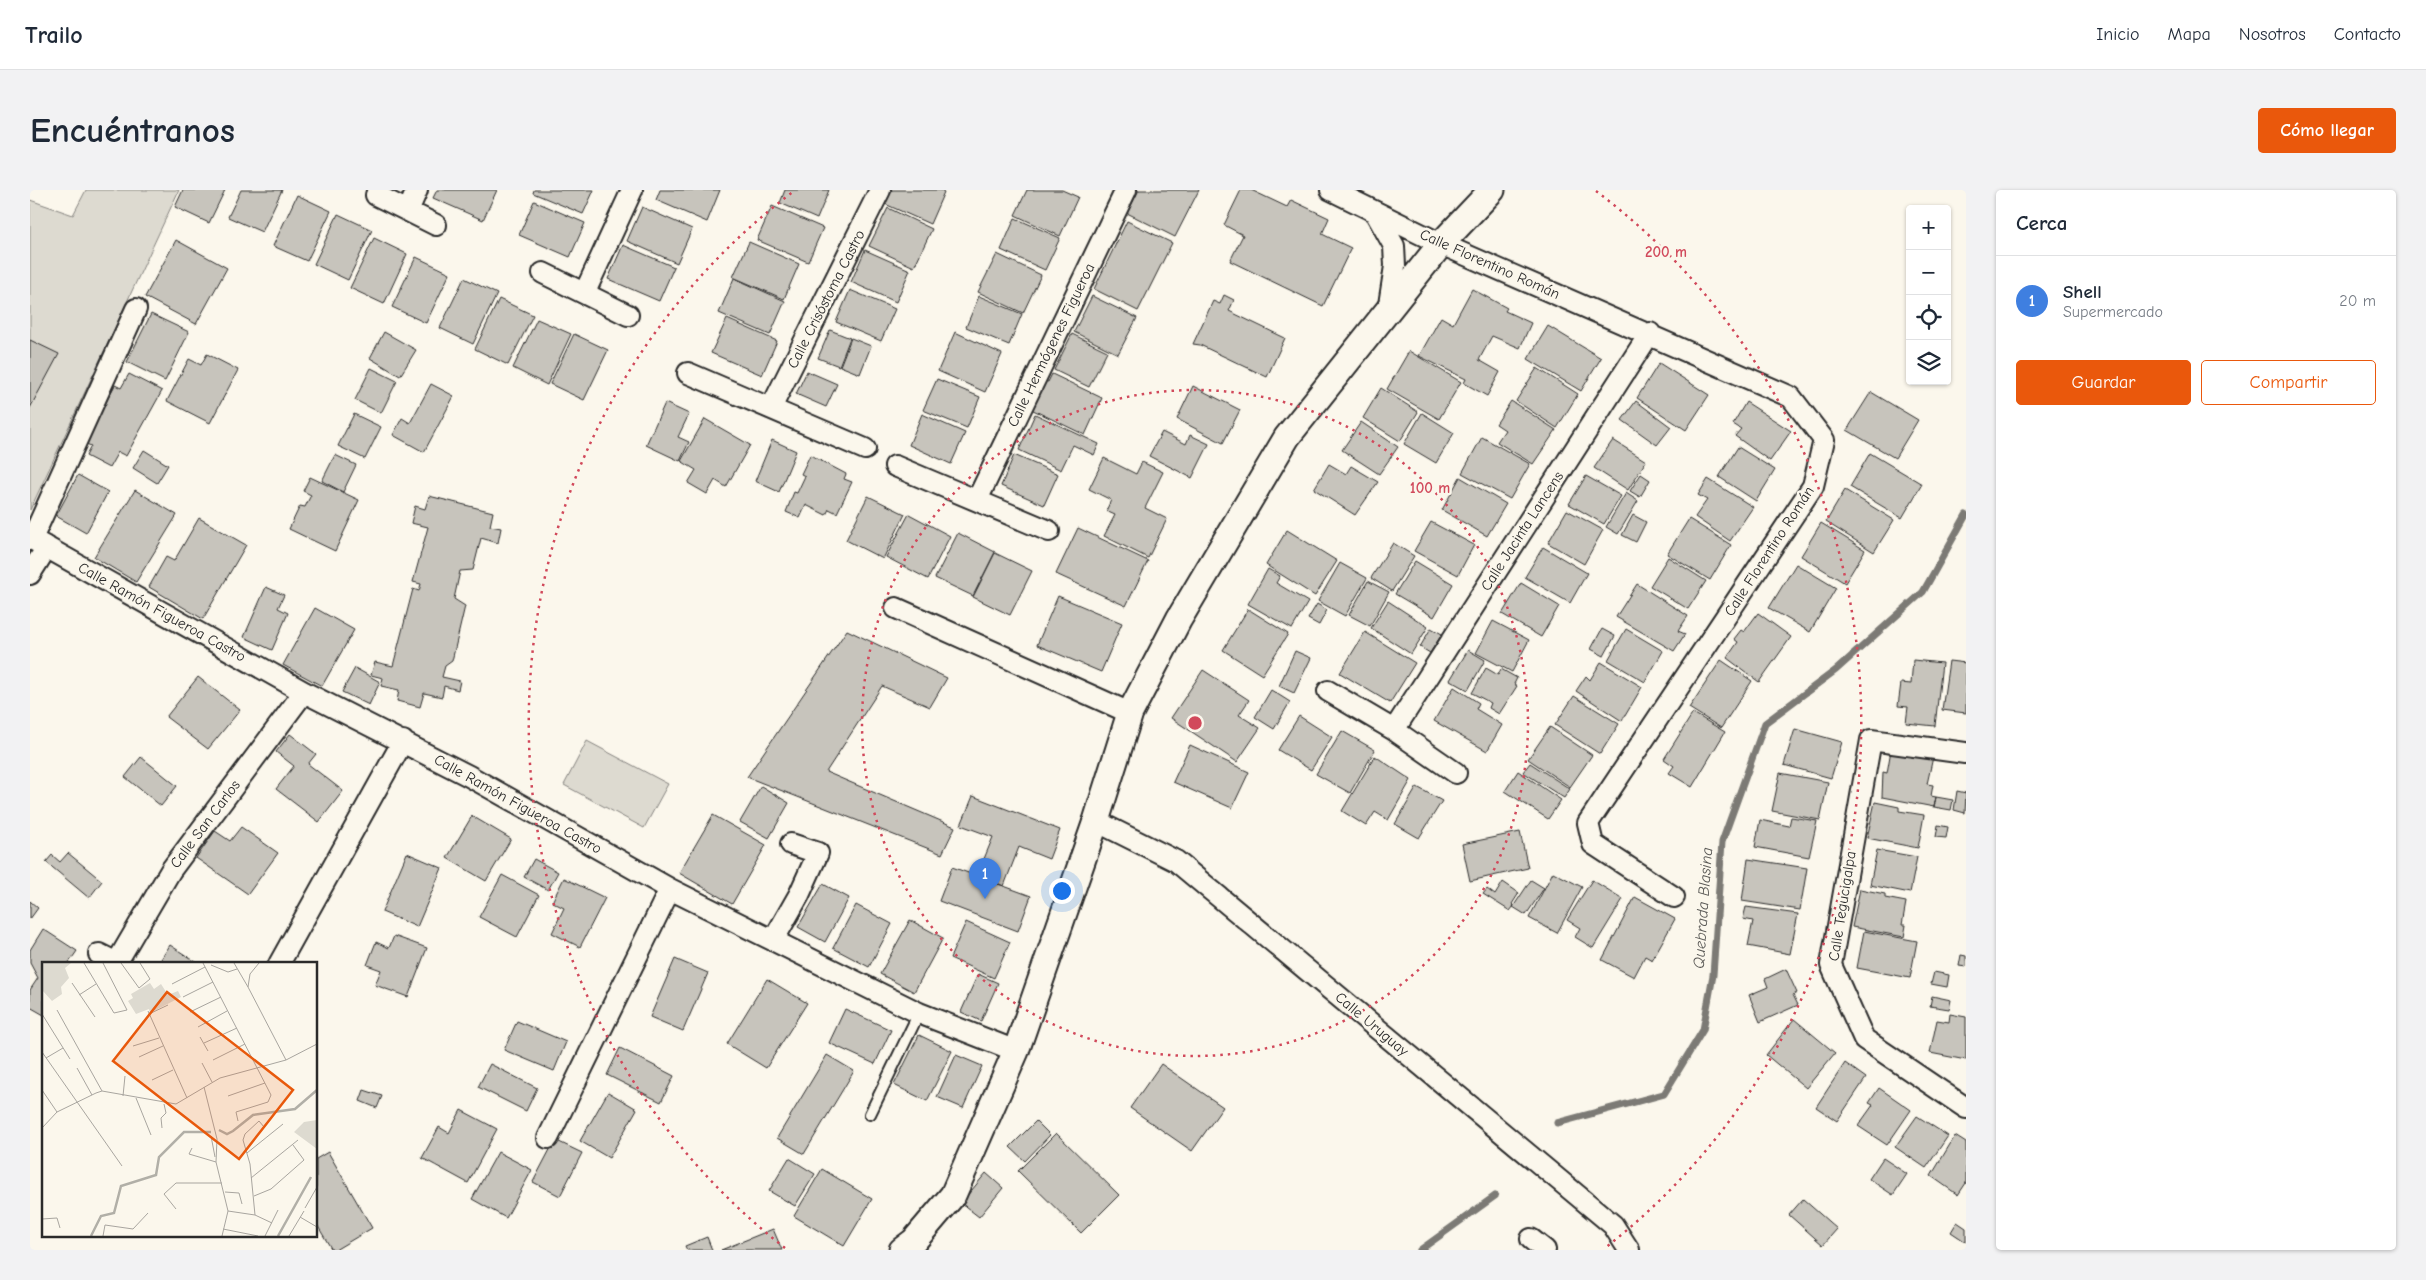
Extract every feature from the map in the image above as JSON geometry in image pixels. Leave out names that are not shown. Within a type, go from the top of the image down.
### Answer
[{"type":"street","points":[[408,211],[418,190]]},
{"type":"street","points":[[585,292],[632,190]]},
{"type":"street","name":"Calle Crisóstoma Castro","points":[[771,408],[880,190]]},
{"type":"street","name":"Calle Hermógenes Figueroa","points":[[977,500],[1126,190]]},
{"type":"street","name":"Calle Florentino Román","points":[[1331,190],[1442,244],[1650,333],[1790,396],[1824,440],[1813,486],[1588,823],[1593,844],[1674,897]]},
{"type":"street","points":[[902,1250],[914,1241],[954,1195],[1016,1051],[1096,821],[1130,713],[1179,619],[1287,437],[1442,244],[1492,190]]},
{"type":"street","points":[[376,195],[436,225]]},
{"type":"street","points":[[1375,212],[1394,246],[1395,266],[1388,311]]},
{"type":"street","points":[[543,273],[585,292],[628,315]]},
{"type":"street","points":[[30,574],[36,541],[136,308]]},
{"type":"street","name":"Calle Jacinta Lancens","points":[[1394,730],[1650,333]]},
{"type":"street","points":[[688,373],[865,449]]},
{"type":"street","points":[[895,466],[1049,531]]},
{"type":"street","name":"Calle Ramón Figueroa Castro","points":[[36,541],[304,692],[403,741],[670,889],[774,939],[919,1013],[1016,1051]]},
{"type":"street","points":[[896,608],[1130,713]]},
{"type":"street","points":[[1328,691],[1394,730],[1456,772]]},
{"type":"street","name":"Calle San Carlos","points":[[119,962],[171,870],[304,692]]},
{"type":"street","name":"Calle Tegucigalpa","points":[[1965,753],[1870,740],[1831,965],[1864,1039],[1966,1108]]},
{"type":"street","points":[[280,962],[403,741]]},
{"type":"street","name":"Calle Uruguay","points":[[1096,821],[1176,861],[1613,1225],[1629,1250]]},
{"type":"street","points":[[774,939],[799,895],[818,853],[792,844]]},
{"type":"street","points":[[548,1138],[670,889]]},
{"type":"street","points":[[98,954],[116,962]]},
{"type":"lane","points":[[870,1114],[919,1013]]},
{"type":"shaded area","points":[[86,190],[179,190],[30,510],[30,200],[73,215]]},
{"type":"shaded area","points":[[587,741],[668,784],[644,828],[564,785]]},
{"type":"building","points":[[183,190],[225,190],[209,223],[175,207]]},
{"type":"building","points":[[241,190],[282,190],[262,232],[228,217]]},
{"type":"building","points":[[437,190],[497,190],[483,220],[433,198]]},
{"type":"building","points":[[534,190],[594,190],[583,214],[533,193]]},
{"type":"building","points":[[660,190],[720,190],[707,222],[656,200]]},
{"type":"building","points":[[785,190],[829,190],[817,219],[780,203]]},
{"type":"building","points":[[892,190],[941,190],[944,192],[930,224],[885,204]]},
{"type":"building","points":[[1027,190],[1062,190],[1078,197],[1060,236],[1015,215]]},
{"type":"building","points":[[1139,190],[1199,190],[1175,237],[1127,213]]},
{"type":"building","points":[[1241,190],[1251,190],[1287,207],[1291,200],[1329,218],[1322,234],[1351,248],[1323,306],[1230,261],[1243,235],[1224,225]]},
{"type":"building","points":[[297,195],[331,211],[307,261],[273,246]]},
{"type":"building","points":[[534,201],[585,223],[570,257],[519,235]]},
{"type":"building","points":[[772,206],[823,228],[808,262],[757,240]]},
{"type":"building","points":[[642,207],[692,229],[677,263],[627,241]]},
{"type":"building","points":[[888,208],[932,229],[914,267],[869,246]]},
{"type":"building","points":[[338,214],[372,230],[348,280],[314,264]]},
{"type":"building","points":[[1015,218],[1060,238],[1045,270],[1001,250]]},
{"type":"building","points":[[1127,221],[1172,243],[1138,311],[1094,289]]},
{"type":"building","points":[[374,238],[407,254],[384,304],[350,288]]},
{"type":"building","points":[[176,240],[227,268],[196,324],[145,297]]},
{"type":"building","points":[[749,242],[799,264],[784,299],[733,277]]},
{"type":"building","points":[[623,245],[674,267],[659,301],[608,279]]},
{"type":"building","points":[[865,250],[910,270],[896,302],[851,282]]},
{"type":"building","points":[[997,254],[1041,275],[1023,313],[978,292]]},
{"type":"building","points":[[416,257],[450,273],[426,323],[392,307]]},
{"type":"building","points":[[464,278],[497,294],[473,344],[440,328]]},
{"type":"building","points":[[734,278],[785,301],[770,335],[719,313]]},
{"type":"building","points":[[1472,289],[1507,308],[1505,311],[1531,323],[1520,348],[1492,336],[1479,360],[1500,372],[1487,396],[1464,383],[1466,379],[1419,356],[1441,317],[1453,324]]},
{"type":"building","points":[[850,290],[895,309],[881,341],[836,322]]},
{"type":"building","points":[[1224,295],[1234,300],[1229,311],[1285,338],[1267,377],[1200,345],[1193,344],[1213,301],[1220,304]]},
{"type":"building","points":[[979,296],[1022,314],[1009,345],[966,327]]},
{"type":"building","points":[[1092,296],[1137,318],[1118,354],[1074,332]]},
{"type":"building","points":[[499,299],[533,315],[508,365],[475,349]]},
{"type":"building","points":[[151,314],[189,332],[165,381],[127,362]]},
{"type":"building","points":[[537,319],[571,334],[547,385],[513,368]]},
{"type":"building","points":[[727,319],[777,341],[762,375],[711,353]]},
{"type":"building","points":[[1548,326],[1601,358],[1581,391],[1528,359]]},
{"type":"building","points":[[830,330],[850,338],[839,366],[818,358]]},
{"type":"building","points":[[384,332],[416,350],[400,376],[370,358]]},
{"type":"building","points":[[955,332],[1002,354],[985,392],[938,371]]},
{"type":"building","points":[[574,334],[608,350],[584,400],[550,384]]},
{"type":"building","points":[[1072,334],[1107,351],[1089,387],[1054,370]]},
{"type":"building","points":[[851,338],[871,346],[860,374],[840,366]]},
{"type":"building","points":[[30,340],[59,354],[30,408]]},
{"type":"building","points":[[1409,351],[1461,382],[1439,419],[1387,389]]},
{"type":"building","points":[[207,354],[238,370],[210,423],[167,401],[189,359],[201,365]]},
{"type":"building","points":[[1659,363],[1709,395],[1686,430],[1637,398]]},
{"type":"building","points":[[371,368],[397,381],[381,413],[355,400]]},
{"type":"building","points":[[1537,368],[1578,394],[1557,428],[1516,401]]},
{"type":"building","points":[[807,371],[837,384],[826,407],[796,394]]},
{"type":"building","points":[[129,374],[162,391],[126,456],[118,452],[109,468],[86,456],[91,446],[84,443],[115,385],[121,388]]},
{"type":"building","points":[[1052,374],[1102,398],[1085,435],[1031,409],[1045,381],[1048,382]]},
{"type":"building","points":[[937,379],[980,397],[967,428],[923,410]]},
{"type":"building","points":[[431,384],[454,396],[424,452],[393,435],[402,418],[410,423]]},
{"type":"building","points":[[1193,386],[1240,410],[1223,443],[1177,419]]},
{"type":"building","points":[[1381,388],[1418,412],[1400,441],[1363,418]]},
{"type":"building","points":[[1871,392],[1918,420],[1895,458],[1847,430]]},
{"type":"building","points":[[1511,401],[1556,430],[1533,464],[1497,442],[1505,430],[1496,424]]},
{"type":"building","points":[[1636,401],[1671,427],[1657,445],[1622,420]]},
{"type":"building","points":[[1746,402],[1791,431],[1770,461],[1735,436],[1741,429],[1733,424]]},
{"type":"building","points":[[665,403],[689,414],[678,437],[689,442],[680,461],[646,445]]},
{"type":"building","points":[[1422,413],[1454,433],[1436,463],[1404,444]]},
{"type":"building","points":[[354,414],[381,427],[365,459],[338,446]]},
{"type":"building","points":[[922,414],[965,433],[951,464],[909,445]]},
{"type":"building","points":[[1035,414],[1099,444],[1094,455],[1073,445],[1061,470],[1019,450]]},
{"type":"building","points":[[705,419],[750,445],[726,487],[715,480],[707,494],[688,483],[696,470],[681,461]]},
{"type":"building","points":[[1361,422],[1398,447],[1379,474],[1342,450]]},
{"type":"building","points":[[1162,432],[1186,444],[1190,435],[1209,444],[1192,478],[1149,456]]},
{"type":"building","points":[[1482,437],[1530,464],[1510,499],[1462,473]]},
{"type":"building","points":[[772,440],[796,451],[779,492],[755,481]]},
{"type":"building","points":[[1613,440],[1646,461],[1628,490],[1594,468]]},
{"type":"building","points":[[1738,447],[1775,470],[1756,501],[1719,477]]},
{"type":"building","points":[[144,450],[168,465],[157,483],[133,468]]},
{"type":"building","points":[[1870,453],[1922,484],[1902,518],[1850,487]]},
{"type":"building","points":[[335,455],[356,465],[343,492],[322,481]]},
{"type":"building","points":[[810,455],[846,474],[844,479],[852,482],[837,513],[829,509],[826,515],[806,505],[800,518],[786,512],[794,492],[797,493],[805,476],[801,474]]},
{"type":"building","points":[[1014,455],[1058,474],[1044,505],[1001,486]]},
{"type":"building","points":[[1104,458],[1136,474],[1142,462],[1163,472],[1145,508],[1167,519],[1148,558],[1104,536],[1115,515],[1106,511],[1111,500],[1089,489]]},
{"type":"building","points":[[1329,464],[1346,474],[1351,466],[1378,482],[1355,515],[1314,489]]},
{"type":"building","points":[[1641,474],[1650,480],[1640,497],[1630,491]]},
{"type":"building","points":[[78,475],[108,492],[86,533],[56,516]]},
{"type":"building","points":[[1586,476],[1621,496],[1604,524],[1569,504]]},
{"type":"building","points":[[310,477],[359,500],[335,551],[289,529],[300,506],[305,507],[311,495],[303,491]]},
{"type":"building","points":[[1460,477],[1506,504],[1487,536],[1442,510]]},
{"type":"building","points":[[1708,479],[1753,507],[1730,541],[1695,517],[1707,500],[1698,495]]},
{"type":"building","points":[[135,490],[177,515],[136,582],[94,557]]},
{"type":"building","points":[[1845,490],[1894,520],[1874,552],[1826,522]]},
{"type":"building","points":[[1626,493],[1638,501],[1618,534],[1606,527]]},
{"type":"building","points":[[429,496],[493,512],[490,526],[501,528],[498,543],[481,538],[473,570],[460,571],[454,599],[465,606],[452,661],[445,666],[442,677],[460,681],[458,690],[444,686],[442,697],[424,693],[420,707],[397,701],[399,690],[381,686],[383,678],[371,675],[375,662],[393,666],[413,589],[419,591],[421,584],[413,582],[428,527],[411,523],[415,506],[425,509]]},
{"type":"building","points":[[868,496],[905,514],[883,559],[846,540]]},
{"type":"building","points":[[1567,510],[1603,530],[1584,564],[1548,543]]},
{"type":"building","points":[[909,514],[950,536],[928,579],[886,557]]},
{"type":"building","points":[[1633,515],[1646,522],[1636,542],[1622,535]]},
{"type":"building","points":[[199,518],[246,545],[203,619],[149,587],[166,557],[174,561]]},
{"type":"building","points":[[1689,519],[1731,545],[1710,580],[1667,554]]},
{"type":"building","points":[[1431,522],[1474,545],[1458,575],[1414,551]]},
{"type":"building","points":[[1821,523],[1865,550],[1845,583],[1801,556]]},
{"type":"building","points":[[1078,528],[1148,561],[1126,606],[1056,574]]},
{"type":"building","points":[[1287,530],[1337,561],[1315,596],[1266,565]]},
{"type":"building","points":[[958,533],[995,552],[973,596],[935,578]]},
{"type":"building","points":[[1393,543],[1414,556],[1392,591],[1371,578]]},
{"type":"building","points":[[1543,547],[1587,573],[1570,603],[1525,577]]},
{"type":"building","points":[[995,553],[1032,571],[1010,615],[973,597]]},
{"type":"building","points":[[1668,557],[1706,581],[1688,609],[1650,586]]},
{"type":"building","points":[[1415,561],[1453,584],[1434,617],[1395,594]]},
{"type":"building","points":[[1340,563],[1367,578],[1345,616],[1318,601]]},
{"type":"building","points":[[1796,564],[1836,588],[1810,632],[1769,608]]},
{"type":"building","points":[[1268,569],[1280,576],[1276,583],[1308,602],[1292,629],[1248,604]]},
{"type":"building","points":[[1368,581],[1389,592],[1370,626],[1349,615]]},
{"type":"building","points":[[1521,583],[1559,606],[1541,637],[1502,614]]},
{"type":"building","points":[[1637,584],[1688,616],[1678,631],[1685,634],[1674,651],[1616,617]]},
{"type":"building","points":[[266,587],[284,595],[278,608],[288,613],[272,650],[244,637]]},
{"type":"building","points":[[1058,596],[1122,623],[1101,672],[1037,645]]},
{"type":"building","points":[[1388,601],[1428,627],[1411,654],[1371,628]]},
{"type":"building","points":[[1317,604],[1327,610],[1319,625],[1308,619]]},
{"type":"building","points":[[315,608],[354,630],[322,686],[283,665]]},
{"type":"building","points":[[1248,609],[1288,634],[1262,675],[1223,650]]},
{"type":"building","points":[[1758,613],[1791,637],[1759,682],[1727,658],[1738,642],[1734,639],[1741,630],[1744,632]]},
{"type":"building","points":[[1493,621],[1529,640],[1512,672],[1476,653]]},
{"type":"building","points":[[1431,628],[1442,634],[1430,653],[1420,647]]},
{"type":"building","points":[[1602,629],[1615,636],[1604,656],[1591,649]]},
{"type":"building","points":[[1626,629],[1663,651],[1645,682],[1608,660]]},
{"type":"building","points":[[847,630],[947,678],[930,707],[882,686],[826,772],[955,827],[942,854],[747,777]]},
{"type":"building","points":[[1365,632],[1415,663],[1390,703],[1340,673]]},
{"type":"building","points":[[1468,650],[1485,660],[1468,690],[1450,680]]},
{"type":"building","points":[[1295,651],[1311,658],[1294,693],[1279,686]]},
{"type":"building","points":[[1721,660],[1752,681],[1721,728],[1689,708]]},
{"type":"building","points":[[1913,660],[1942,663],[1935,726],[1906,723],[1908,707],[1898,706],[1901,683],[1911,684]]},
{"type":"building","points":[[1949,661],[1966,663],[1966,713],[1942,710]]},
{"type":"building","points":[[1601,662],[1642,687],[1622,721],[1576,691],[1586,676],[1590,680]]},
{"type":"building","points":[[355,668],[380,682],[369,705],[342,692]]},
{"type":"building","points":[[1486,668],[1498,675],[1501,669],[1517,678],[1514,684],[1517,686],[1499,714],[1489,708],[1491,703],[1472,693]]},
{"type":"building","points":[[1203,670],[1249,700],[1239,715],[1260,728],[1237,762],[1171,718]]},
{"type":"building","points":[[198,677],[240,710],[208,749],[166,717]]},
{"type":"building","points":[[1454,687],[1479,703],[1476,709],[1502,725],[1487,751],[1434,721]]},
{"type":"building","points":[[1271,690],[1290,702],[1274,729],[1255,717]]},
{"type":"building","points":[[1574,696],[1619,724],[1600,754],[1555,725]]},
{"type":"building","points":[[1693,713],[1725,732],[1692,787],[1669,773],[1674,766],[1664,759]]},
{"type":"building","points":[[1299,716],[1332,737],[1311,770],[1278,750]]},
{"type":"building","points":[[1550,727],[1592,755],[1570,787],[1528,759]]},
{"type":"building","points":[[1795,729],[1842,742],[1831,778],[1784,765]]},
{"type":"building","points":[[1342,731],[1375,750],[1350,793],[1316,774]]},
{"type":"building","points":[[290,734],[316,754],[308,764],[343,791],[319,822],[276,789],[294,766],[276,752]]},
{"type":"building","points":[[1190,745],[1249,772],[1232,808],[1173,782]]},
{"type":"building","points":[[1891,750],[1933,757],[1927,784],[1933,785],[1931,796],[1936,797],[1934,807],[1882,797],[1883,772],[1887,773]]},
{"type":"building","points":[[1375,756],[1411,780],[1388,820],[1375,812],[1366,826],[1342,811]]},
{"type":"building","points":[[141,757],[177,786],[161,806],[125,777]]},
{"type":"building","points":[[1530,763],[1570,789],[1564,798],[1523,772]]},
{"type":"building","points":[[1518,771],[1561,800],[1548,819],[1505,791]]},
{"type":"building","points":[[1780,773],[1828,782],[1820,820],[1772,811]]},
{"type":"building","points":[[761,786],[789,803],[769,838],[740,822]]},
{"type":"building","points":[[1417,787],[1442,801],[1419,838],[1395,824]]},
{"type":"building","points":[[1957,791],[1966,793],[1965,813],[1954,810]]},
{"type":"building","points":[[973,796],[1060,830],[1049,859],[1019,847],[1004,886],[977,876],[993,837],[961,825]]},
{"type":"building","points":[[1936,797],[1953,800],[1951,810],[1934,807]]},
{"type":"building","points":[[1875,802],[1899,807],[1899,811],[1924,815],[1918,848],[1867,838]]},
{"type":"building","points":[[713,815],[766,845],[732,904],[679,873]]},
{"type":"building","points":[[472,816],[511,839],[486,881],[447,858]]},
{"type":"building","points":[[1791,817],[1817,821],[1809,857],[1755,847],[1760,820],[1789,826]]},
{"type":"building","points":[[1938,825],[1948,827],[1946,838],[1936,837]]},
{"type":"building","points":[[241,827],[278,853],[248,894],[196,858],[215,831],[230,841]]},
{"type":"building","points":[[1520,832],[1528,868],[1470,881],[1462,844]]},
{"type":"building","points":[[1877,850],[1917,857],[1910,893],[1870,885]]},
{"type":"building","points":[[68,853],[102,881],[89,898],[46,862],[52,855],[60,862]]},
{"type":"building","points":[[407,853],[442,868],[417,927],[382,912]]},
{"type":"building","points":[[534,859],[558,872],[548,890],[524,877]]},
{"type":"building","points":[[1748,859],[1807,868],[1800,910],[1742,901]]},
{"type":"building","points":[[952,867],[1031,896],[1018,931],[939,901]]},
{"type":"building","points":[[1553,872],[1582,887],[1557,933],[1529,918]]},
{"type":"building","points":[[502,875],[539,895],[517,937],[479,917]]},
{"type":"building","points":[[564,878],[605,898],[580,947],[552,933],[564,908],[552,902]]},
{"type":"building","points":[[1531,880],[1544,888],[1526,915],[1513,907]]},
{"type":"building","points":[[1592,880],[1623,899],[1593,948],[1575,937],[1580,928],[1567,920]]},
{"type":"building","points":[[1503,882],[1519,893],[1510,911],[1483,894],[1487,889],[1495,895]]},
{"type":"building","points":[[823,884],[849,898],[825,942],[798,927]]},
{"type":"building","points":[[1860,889],[1885,894],[1885,898],[1906,902],[1902,925],[1906,925],[1904,937],[1852,927]]},
{"type":"building","points":[[1635,897],[1675,919],[1652,960],[1645,956],[1634,977],[1602,960]]},
{"type":"building","points":[[30,901],[38,908],[30,919]]},
{"type":"building","points":[[856,905],[892,924],[869,967],[833,948]]},
{"type":"building","points":[[1746,907],[1798,914],[1790,954],[1748,946],[1753,921],[1743,919]]},
{"type":"building","points":[[910,920],[943,938],[914,992],[880,974]]},
{"type":"building","points":[[966,922],[1010,942],[994,978],[950,958]]},
{"type":"building","points":[[43,929],[77,951],[69,962],[42,962],[42,1014],[30,1007],[30,990],[38,978],[30,963],[30,950]]},
{"type":"building","points":[[1864,931],[1917,941],[1910,978],[1857,968]]},
{"type":"building","points":[[394,936],[427,948],[408,997],[375,985],[381,970],[367,965],[376,942],[389,948]]},
{"type":"building","points":[[170,945],[196,962],[159,962]]},
{"type":"building","points":[[1961,955],[1966,956],[1966,967],[1959,966]]},
{"type":"building","points":[[675,959],[708,973],[683,1031],[650,1017]]},
{"type":"building","points":[[1786,969],[1797,993],[1793,995],[1798,1005],[1760,1022],[1749,995],[1768,987],[1765,979]]},
{"type":"building","points":[[1934,972],[1949,975],[1947,987],[1931,984]]},
{"type":"building","points":[[978,974],[998,983],[981,1021],[961,1012]]},
{"type":"building","points":[[767,979],[807,1003],[766,1068],[727,1044]]},
{"type":"building","points":[[1932,996],[1951,1000],[1949,1009],[1930,1006]]},
{"type":"building","points":[[845,1009],[891,1030],[875,1064],[829,1043]]},
{"type":"building","points":[[1950,1014],[1966,1017],[1966,1060],[1930,1053],[1937,1020],[1949,1022]]},
{"type":"building","points":[[1794,1019],[1835,1053],[1806,1088],[1766,1055]]},
{"type":"building","points":[[517,1021],[566,1042],[554,1071],[504,1050]]},
{"type":"building","points":[[919,1035],[952,1051],[927,1101],[894,1085]]},
{"type":"building","points":[[620,1048],[674,1076],[661,1102],[607,1075]]},
{"type":"building","points":[[827,1055],[854,1071],[804,1154],[777,1138]]},
{"type":"building","points":[[956,1055],[982,1066],[963,1108],[937,1097]]},
{"type":"building","points":[[1845,1063],[1866,1078],[1837,1121],[1816,1107]]},
{"type":"building","points":[[490,1064],[537,1088],[526,1111],[478,1087]]},
{"type":"building","points":[[1161,1064],[1223,1107],[1192,1151],[1130,1108]]},
{"type":"building","points":[[1879,1088],[1911,1110],[1887,1145],[1858,1126],[1873,1105],[1869,1103]]},
{"type":"building","points":[[364,1090],[382,1096],[377,1108],[360,1101]]},
{"type":"building","points":[[608,1092],[637,1109],[609,1158],[580,1141]]},
{"type":"building","points":[[461,1110],[497,1129],[468,1183],[422,1158],[439,1127],[449,1133]]},
{"type":"building","points":[[1917,1116],[1948,1136],[1926,1168],[1895,1147]]},
{"type":"building","points":[[1036,1121],[1050,1135],[1025,1161],[1010,1147]]},
{"type":"building","points":[[1056,1133],[1119,1195],[1081,1233],[1018,1171]]},
{"type":"building","points":[[1955,1136],[1966,1143],[1966,1183],[1958,1195],[1931,1176]]},
{"type":"building","points":[[555,1140],[582,1153],[560,1196],[533,1182]]},
{"type":"building","points":[[328,1152],[372,1228],[335,1250],[332,1250],[318,1226],[318,1158]]},
{"type":"building","points":[[498,1152],[532,1170],[506,1218],[472,1199]]},
{"type":"building","points":[[789,1158],[815,1174],[795,1206],[769,1191]]},
{"type":"building","points":[[1883,1158],[1907,1174],[1893,1195],[1869,1179]]},
{"type":"building","points":[[822,1169],[872,1199],[844,1246],[794,1216]]},
{"type":"building","points":[[986,1173],[1003,1188],[979,1217],[961,1203]]},
{"type":"building","points":[[1803,1199],[1837,1229],[1823,1245],[1789,1215]]},
{"type":"building","points":[[1957,1222],[1966,1228],[1966,1242],[1951,1232]]},
{"type":"building","points":[[773,1229],[782,1250],[721,1250]]},
{"type":"building","points":[[707,1237],[712,1250],[687,1250],[685,1246]]},
{"type":"waterway","name":"Quebrada Blasina","points":[[1557,1123],[1664,1094],[1703,1030],[1713,975],[1722,842],[1765,723],[1836,670],[1923,592],[1966,515]]},
{"type":"waterway","name":"Quebrada Blasina","points":[[1420,1250],[1495,1196]]},
{"type":"place","name":"Shell","points":[[985,899]]}]
